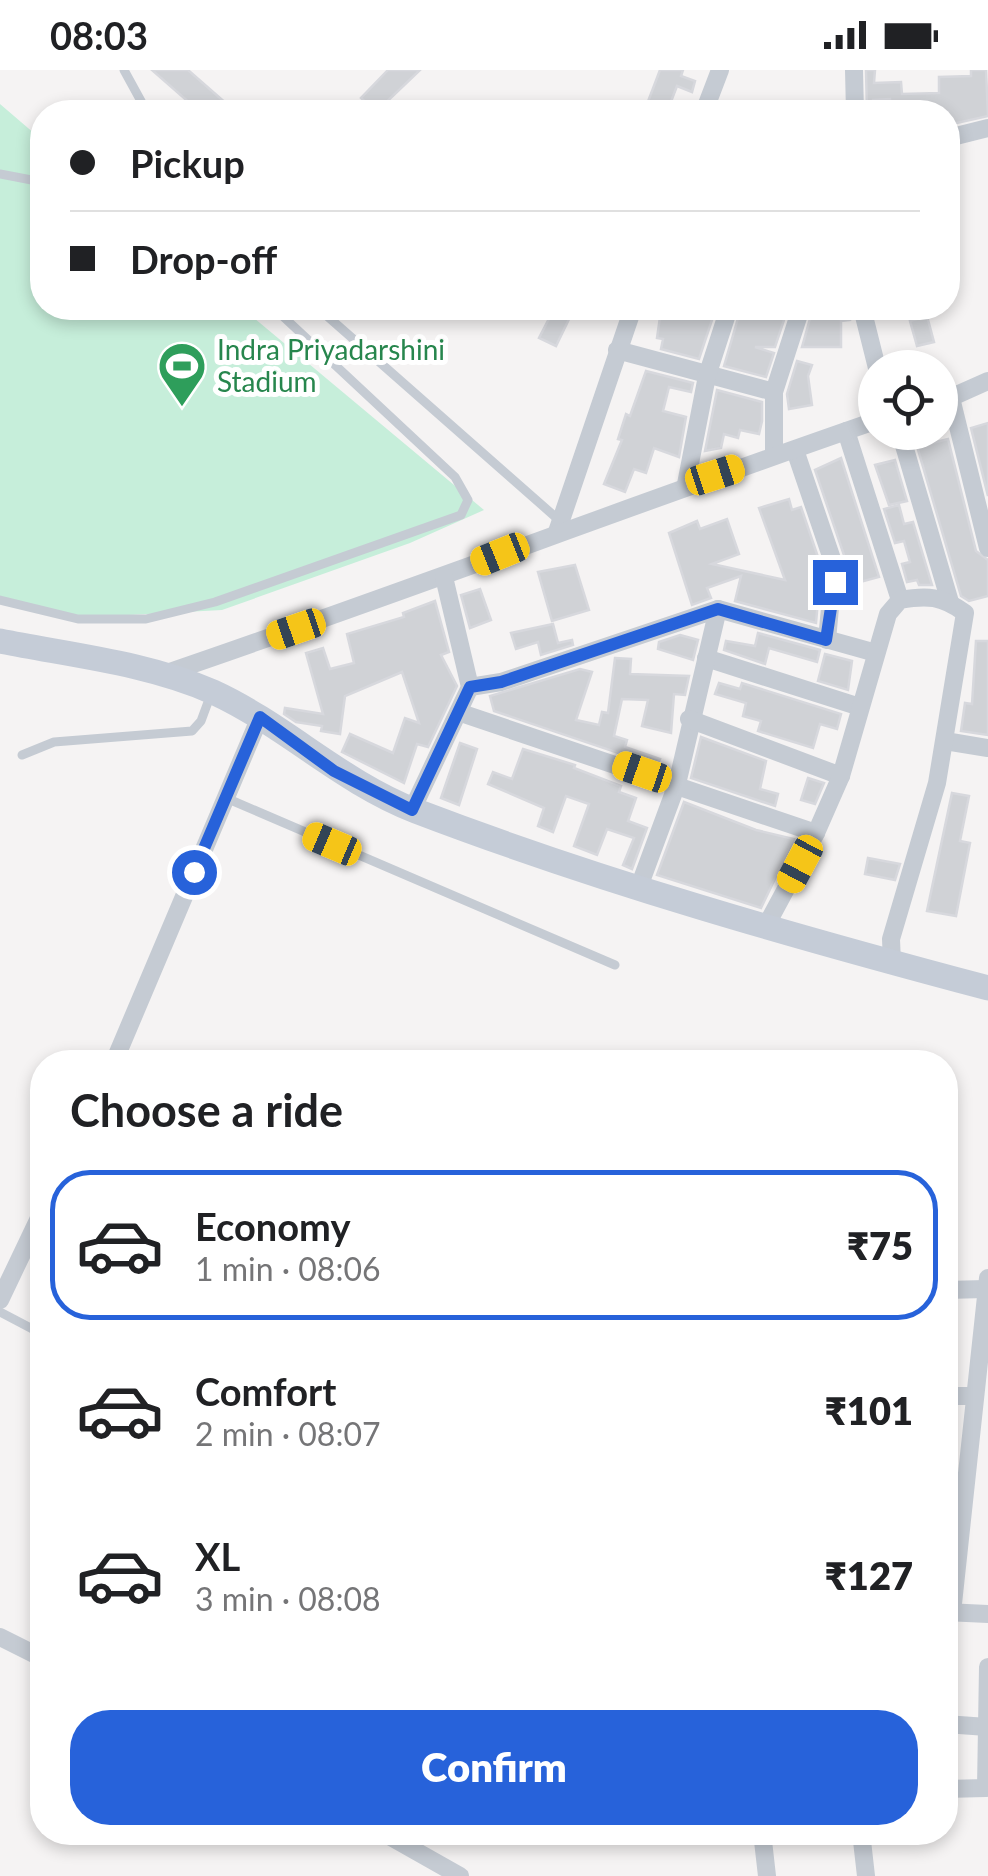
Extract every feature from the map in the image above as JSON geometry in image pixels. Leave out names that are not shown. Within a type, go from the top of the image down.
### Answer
[{"type":"main road","points":[[0,641],[164,674],[212,692],[260,717],[334,771],[412,810],[638,887],[988,988]]},
{"type":"street","points":[[709,100],[720,70]]},
{"type":"street","points":[[854,70],[855,100]]},
{"type":"street","points":[[960,135],[988,128]]},
{"type":"street","points":[[559,527],[628,320]]},
{"type":"street","points":[[686,484],[707,376],[725,320]]},
{"type":"street","points":[[774,455],[774,392],[797,320]]},
{"type":"street","points":[[865,320],[872,350]]},
{"type":"street","points":[[617,350],[774,392]]},
{"type":"street","points":[[958,395],[988,382]]},
{"type":"street","points":[[164,674],[444,576],[559,527],[858,428]]},
{"type":"street","points":[[846,432],[900,600]]},
{"type":"street","points":[[958,442],[988,548]]},
{"type":"street","points":[[795,450],[834,564],[826,640]]},
{"type":"street","points":[[905,450],[950,602]]},
{"type":"street","points":[[412,810],[470,687],[444,576]]},
{"type":"street","points":[[766,926],[816,833],[841,776],[888,614],[900,600],[927,595],[950,602],[964,614],[944,741],[924,833],[890,938],[892,963]]},
{"type":"street","points":[[470,687],[501,682],[718,609],[876,654]]},
{"type":"street","points":[[638,887],[676,784],[718,609]]},
{"type":"street","points":[[706,658],[860,707]]},
{"type":"street","points":[[461,712],[816,833]]},
{"type":"street","points":[[124,1050],[260,717]]},
{"type":"street","points":[[689,719],[841,776]]},
{"type":"street","points":[[944,741],[988,748]]},
{"type":"street","points":[[0,1300],[30,1237]]},
{"type":"street","points":[[958,1288],[987,1283],[979,1388],[958,1540]]},
{"type":"street","points":[[958,1612],[988,1614]]},
{"type":"street","points":[[0,1636],[30,1652]]},
{"type":"street","points":[[958,1789],[987,1788],[988,1667]]},
{"type":"street","points":[[958,1725],[986,1727]]},
{"type":"street","points":[[405,1845],[460,1876]]},
{"type":"street","points":[[763,1845],[767,1876]]},
{"type":"street","points":[[862,1845],[866,1876]]},
{"type":"lane","points":[[124,70],[140,100]]},
{"type":"lane","points":[[0,174],[30,180]]},
{"type":"lane","points":[[0,600],[78,619],[146,619],[215,602],[460,515],[468,500],[455,477],[287,320]]},
{"type":"lane","points":[[331,320],[559,527]]},
{"type":"lane","points":[[22,755],[66,740],[192,731],[201,721],[212,692]]},
{"type":"lane","points":[[226,798],[614,965]]},
{"type":"lane","points":[[0,1312],[30,1328]]},
{"type":"green space","name":"Indra Priyadarshini Stadium","points":[[0,104],[30,130],[30,320],[256,320],[484,510],[410,543],[222,610],[92,617],[0,604]]},
{"type":"building","points":[[152,70],[188,70],[222,100],[186,100]]},
{"type":"building","points":[[388,70],[420,70],[389,100],[361,98]]},
{"type":"building","points":[[660,70],[683,70],[681,76],[695,81],[692,92],[677,86],[672,100],[649,100]]},
{"type":"building","points":[[866,70],[875,70],[874,83],[901,82],[902,94],[939,93],[939,77],[971,76],[971,70],[986,70],[988,116],[960,122],[960,100],[867,100]]},
{"type":"building","points":[[548,320],[569,320],[556,346],[539,338]]},
{"type":"building","points":[[660,320],[712,320],[699,359],[661,349],[663,339],[657,338]]},
{"type":"building","points":[[737,320],[784,320],[775,347],[755,347],[774,353],[766,377],[724,366]]},
{"type":"building","points":[[810,320],[850,320],[841,321],[841,347],[802,347]]},
{"type":"building","points":[[928,320],[934,342],[917,346],[910,321]]},
{"type":"building","points":[[797,361],[812,365],[808,376],[812,405],[789,409],[787,394]]},
{"type":"building","points":[[646,371],[693,383],[691,392],[669,387],[663,411],[686,417],[679,457],[654,448],[646,473],[634,469],[625,492],[604,484],[622,440],[618,439],[626,414],[630,416]]},
{"type":"building","points":[[717,390],[762,402],[762,421],[759,434],[740,430],[738,438],[724,434],[721,448],[705,451]]},
{"type":"building","points":[[988,423],[988,496],[971,428]]},
{"type":"building","points":[[918,450],[951,450],[976,551],[988,560],[988,596],[969,601],[961,596]]},
{"type":"building","points":[[841,458],[879,577],[845,586],[846,561],[815,470]]},
{"type":"building","points":[[895,460],[907,501],[889,505],[875,465]]},
{"type":"building","points":[[789,499],[792,510],[801,507],[821,566],[816,623],[735,601],[741,576],[707,588],[711,598],[692,605],[669,533],[697,521],[700,529],[727,519],[739,554],[712,564],[785,580],[759,508]]},
{"type":"building","points":[[899,505],[904,524],[913,522],[932,585],[919,585],[917,580],[907,582],[902,564],[910,562],[904,541],[895,543],[884,509]]},
{"type":"building","points":[[575,565],[589,610],[552,621],[538,572]]},
{"type":"building","points":[[480,589],[491,620],[470,628],[461,595]]},
{"type":"building","points":[[435,601],[449,652],[441,655],[457,686],[428,747],[417,744],[404,783],[342,752],[350,734],[393,753],[405,718],[419,723],[402,672],[345,696],[340,734],[321,731],[322,726],[296,722],[284,714],[285,708],[323,714],[306,653],[323,648],[330,669],[354,663],[347,634],[404,617],[403,613]]},
{"type":"building","points":[[553,624],[558,643],[572,640],[573,645],[541,655],[538,642],[516,649],[511,633]]},
{"type":"building","points":[[758,633],[820,650],[817,662],[769,648],[765,664],[724,650],[726,641],[755,646]]},
{"type":"building","points":[[680,635],[698,640],[693,660],[658,649],[659,642]]},
{"type":"building","points":[[976,641],[988,641],[988,735],[961,731],[965,703],[972,704]]},
{"type":"building","points":[[825,654],[852,661],[848,690],[818,681]]},
{"type":"building","points":[[615,658],[631,659],[630,674],[689,676],[685,695],[674,694],[671,733],[642,726],[648,700],[622,699],[614,736],[627,740],[625,747],[660,759],[657,766],[494,711],[490,696],[580,669],[592,672],[576,720],[599,725],[602,712],[608,713]]},
{"type":"building","points":[[719,683],[740,689],[742,683],[841,714],[837,729],[820,724],[813,748],[758,731],[761,721],[743,716],[746,703],[715,694]]},
{"type":"building","points":[[701,737],[766,761],[760,789],[778,794],[775,806],[691,778]]},
{"type":"building","points":[[460,743],[477,749],[459,805],[441,798]]},
{"type":"building","points":[[523,749],[575,765],[574,768],[621,786],[619,792],[636,798],[628,821],[647,828],[632,869],[623,865],[634,838],[607,829],[597,855],[574,846],[589,804],[566,796],[553,832],[538,826],[544,808],[488,784],[493,772],[512,779]]},
{"type":"building","points":[[808,778],[824,783],[815,804],[801,800]]},
{"type":"building","points":[[952,793],[969,796],[960,841],[970,843],[956,916],[927,911]]},
{"type":"building","points":[[684,802],[756,830],[794,839],[761,908],[657,875]]},
{"type":"building","points":[[868,858],[900,864],[895,880],[865,874]]},
{"type":"place","name":"Indra Priyadarshini Stadium","points":[[182,408]]},
{"type":"route","points":[[194,872],[260,717],[334,771],[412,810],[470,687],[501,682],[718,609],[826,640],[835,582]]}]
